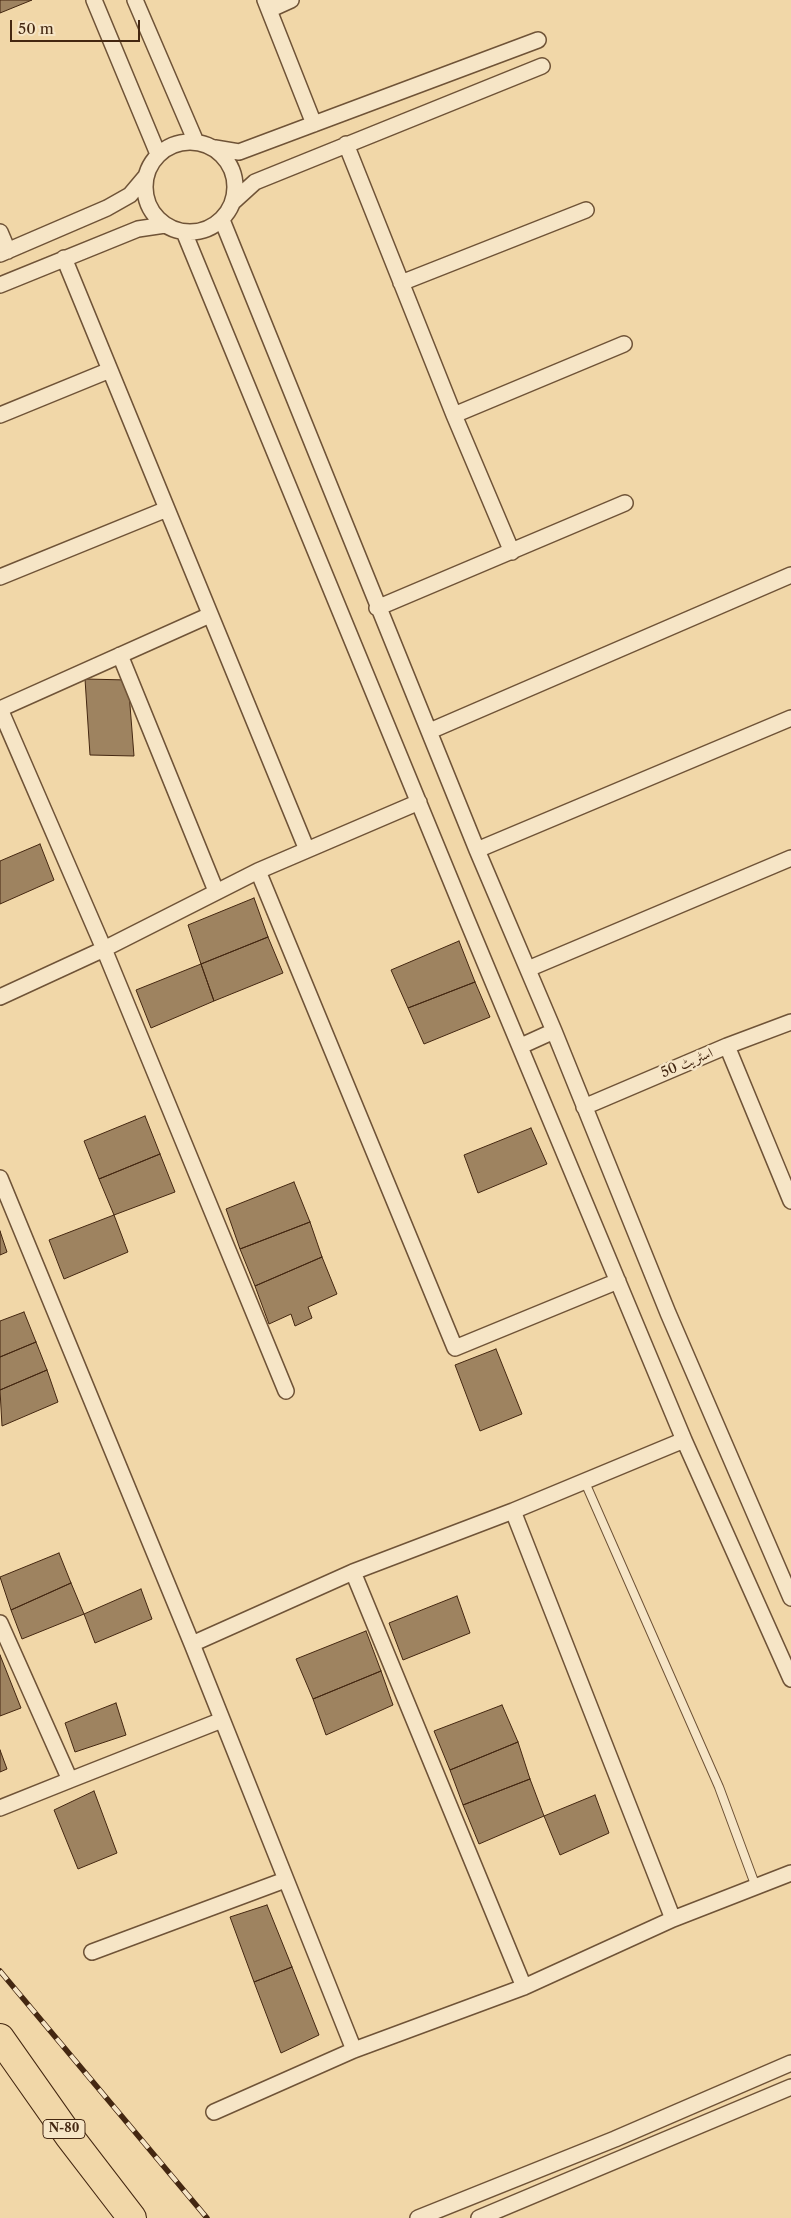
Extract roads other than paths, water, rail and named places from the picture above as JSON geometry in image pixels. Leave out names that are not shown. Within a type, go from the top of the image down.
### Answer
[{"type":"highway","name":"N-80","points":[[0,2038],[69,2136],[132,2218]]},
{"type":"street","points":[[94,0],[158,154]]},
{"type":"street","points":[[135,0],[196,142]]},
{"type":"street","points":[[291,0],[267,5],[314,124]]},
{"type":"street","points":[[0,232],[4,252],[107,208],[130,194],[146,176],[158,154],[176,144],[196,142],[215,148],[239,152],[538,40]]},
{"type":"street","points":[[146,176],[145,194],[152,212],[165,225],[184,232],[204,230],[222,220],[233,202],[255,182],[542,66]]},
{"type":"street","points":[[346,144],[454,415],[512,552]]},
{"type":"street","points":[[215,148],[229,163],[235,182],[233,202]]},
{"type":"street","points":[[401,282],[586,210]]},
{"type":"street","points":[[222,220],[377,608],[430,731],[476,850],[554,1031],[668,1313],[791,1598]]},
{"type":"street","points":[[0,285],[138,229],[165,225]]},
{"type":"street","points":[[184,232],[418,802],[684,1440],[790,1673]]},
{"type":"street","points":[[64,258],[307,850]]},
{"type":"street","points":[[454,415],[624,344]]},
{"type":"street","points":[[0,415],[110,370]]},
{"type":"street","points":[[377,608],[625,503]]},
{"type":"street","points":[[0,577],[167,509]]},
{"type":"street","points":[[430,731],[791,575]]},
{"type":"street","points":[[210,615],[0,709],[104,949],[286,1391]]},
{"type":"street","points":[[120,655],[216,891]]},
{"type":"street","points":[[476,850],[791,718]]},
{"type":"street","points":[[0,997],[104,949],[258,871],[418,802]]},
{"type":"street","points":[[528,969],[791,858]]},
{"type":"street","points":[[258,871],[454,1348],[618,1281]]},
{"type":"street","name":"اسٹریٹ 50","points":[[584,1107],[727,1046],[791,1022]]},
{"type":"street","points":[[521,1046],[554,1031]]},
{"type":"street","points":[[727,1046],[791,1201]]},
{"type":"street","points":[[0,1178],[192,1644],[354,2050]]},
{"type":"street","points":[[192,1644],[352,1572],[514,1511],[584,1480],[684,1440]]},
{"type":"street","points":[[514,1511],[673,1919]]},
{"type":"street","points":[[352,1572],[524,1987]]},
{"type":"street","points":[[1,1630],[70,1780]]},
{"type":"street","points":[[0,1808],[222,1720]]},
{"type":"street","points":[[214,2112],[354,2050],[524,1987],[673,1919],[791,1873]]},
{"type":"street","points":[[92,1952],[285,1880]]},
{"type":"street","points":[[418,2218],[615,2140],[791,2063]]},
{"type":"street","points":[[479,2218],[791,2087]]},
{"type":"lane","points":[[584,1480],[719,1787],[756,1886]]},
{"type":"railway","points":[[0,1971],[207,2218]]}]
